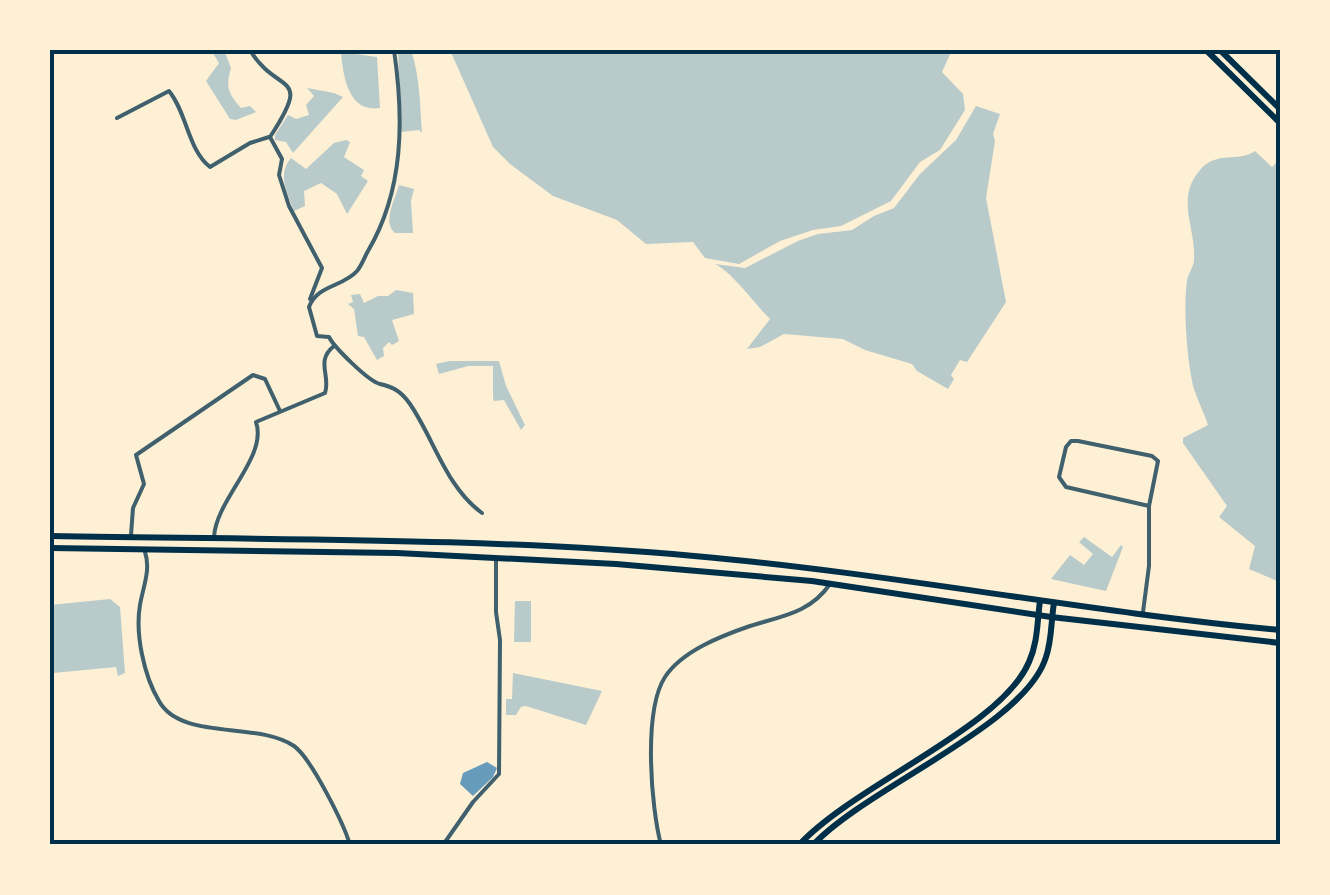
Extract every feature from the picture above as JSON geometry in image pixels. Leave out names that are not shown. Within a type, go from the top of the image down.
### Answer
[{"type":"main road","points":[[1206,50],[1280,123]]},
{"type":"main road","points":[[1220,50],[1280,109]]},
{"type":"main road","points":[[50,536],[396,540],[694,556],[1280,630]]},
{"type":"main road","points":[[50,548],[397,553],[634,566],[830,584],[1052,617],[1280,642]]},
{"type":"main road","points":[[798,845],[842,806],[995,706],[1019,680],[1031,659],[1040,601]]},
{"type":"main road","points":[[813,845],[848,815],[1017,700],[1031,686],[1046,657],[1054,603]]},
{"type":"street","points":[[117,118],[169,90],[188,124],[196,150],[210,167],[256,140],[270,138],[288,110],[290,91],[284,80],[262,68],[250,50]]},
{"type":"street","points":[[311,300],[354,274],[380,234],[389,210],[399,160],[394,50]]},
{"type":"street","points":[[270,138],[282,159],[279,175],[289,206],[322,268],[309,306],[315,334],[328,337],[376,382],[393,386],[408,402],[450,476],[482,513]]},
{"type":"street","points":[[214,537],[218,513],[257,444],[256,422],[327,391],[324,361],[334,346]]},
{"type":"street","points":[[131,537],[132,508],[144,484],[136,455],[252,376],[265,380],[280,411]]},
{"type":"street","points":[[1142,614],[1156,458],[1078,440],[1066,447],[1059,477],[1066,488],[1149,506]]},
{"type":"street","points":[[144,550],[149,566],[139,609],[141,644],[153,689],[164,709],[186,722],[258,734],[294,746],[339,811],[350,845]]},
{"type":"street","points":[[442,845],[499,774],[496,559]]},
{"type":"street","points":[[661,845],[655,824],[652,747],[656,698],[665,676],[715,640],[806,609],[830,584]]},
{"type":"shaded area","points":[[211,50],[224,50],[231,68],[230,93],[241,108],[250,106],[256,112],[230,119],[206,81],[219,63]]},
{"type":"shaded area","points":[[398,50],[411,50],[414,60],[422,133],[401,132]]},
{"type":"shaded area","points":[[450,50],[952,50],[942,72],[963,94],[965,110],[940,150],[920,162],[891,201],[841,226],[780,241],[739,264],[705,258],[693,242],[646,244],[617,220],[553,196],[493,147]]},
{"type":"shaded area","points":[[341,52],[377,57],[380,108],[369,108],[354,99],[346,82]]},
{"type":"shaded area","points":[[307,88],[343,97],[293,153],[286,142],[275,140],[275,135],[288,115],[296,119],[309,115],[306,105],[314,96]]},
{"type":"shaded area","points":[[976,106],[1000,114],[993,134],[986,198],[1006,302],[967,362],[960,360],[948,389],[912,364],[843,339],[784,334],[760,347],[747,349],[770,319],[715,264],[745,268],[798,241],[852,230],[894,208],[920,174],[956,140]]},
{"type":"shaded area","points":[[350,142],[344,157],[364,170],[361,176],[368,181],[347,214],[337,194],[321,183],[304,191],[305,206],[294,211],[284,177],[291,158],[306,169],[334,143]]},
{"type":"shaded area","points":[[1255,151],[1272,167],[1280,159],[1277,581],[1249,569],[1255,546],[1219,517],[1227,506],[1183,443],[1183,438],[1208,425],[1194,389],[1186,335],[1186,292],[1194,259],[1189,192],[1200,170],[1213,160]]},
{"type":"shaded area","points":[[399,185],[414,189],[413,233],[395,233],[391,228],[391,210]]},
{"type":"shaded area","points":[[396,290],[413,293],[414,314],[392,320],[399,341],[392,345],[389,342],[383,348],[384,356],[377,360],[364,337],[358,336],[354,309],[348,304],[353,302],[351,295],[360,294],[364,303]]},
{"type":"shaded area","points":[[499,361],[525,425],[521,430],[504,400],[494,401],[493,366],[468,366],[439,374],[436,364]]},
{"type":"shaded area","points":[[1084,537],[1112,557],[1123,547],[1106,591],[1051,579],[1070,555],[1084,565],[1093,554],[1079,542]]},
{"type":"shaded area","points":[[110,599],[120,607],[125,673],[118,676],[116,667],[53,673],[50,682],[50,605]]},
{"type":"shaded area","points":[[515,601],[531,601],[531,642],[514,642]]},
{"type":"shaded area","points":[[513,673],[602,691],[586,725],[526,706],[516,715],[506,715],[506,699],[512,699]]},
{"type":"water","points":[[487,762],[497,768],[473,796],[460,784],[463,773]]}]
